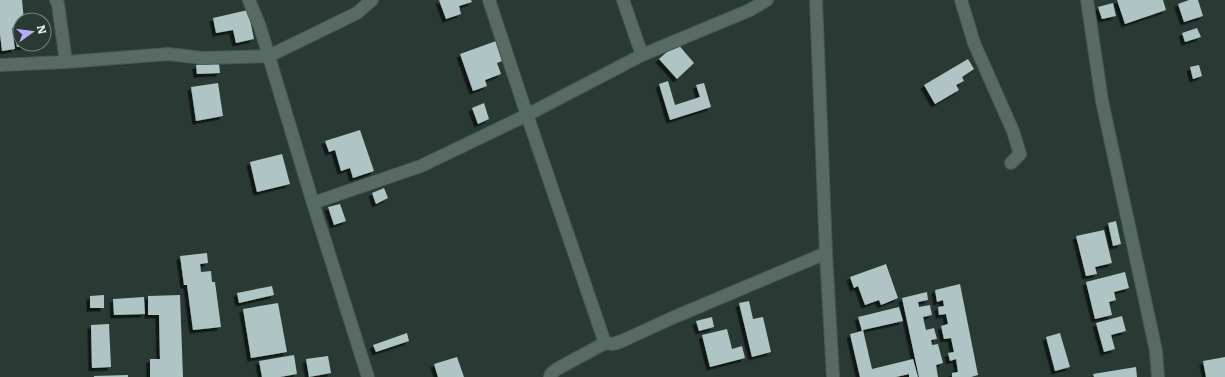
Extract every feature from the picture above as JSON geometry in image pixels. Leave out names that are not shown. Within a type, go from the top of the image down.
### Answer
[{"type":"street","points":[[56,0],[58,4],[66,62]]},
{"type":"street","points":[[249,0],[269,56],[313,203],[368,377]]},
{"type":"street","points":[[0,65],[66,62],[168,54],[203,58],[269,56],[357,13],[372,0]]},
{"type":"street","points":[[489,0],[605,343]]},
{"type":"street","points":[[623,0],[642,55]]},
{"type":"street","points":[[313,203],[421,166],[527,115],[642,55],[748,5],[767,0]]},
{"type":"street","points":[[816,0],[826,253],[833,377]]},
{"type":"street","points":[[961,0],[974,43],[1013,131],[1020,154],[1011,163]]},
{"type":"street","points":[[1087,0],[1102,101],[1156,351],[1158,377]]},
{"type":"street","points":[[550,377],[551,374],[557,369],[605,343],[612,344],[622,341],[672,318],[826,253]]},
{"type":"building","points":[[0,0],[22,0],[23,12],[12,12],[12,49],[2,51],[0,34]]},
{"type":"building","points":[[439,0],[471,0],[472,2],[459,6],[461,14],[446,19]]},
{"type":"building","points":[[1117,0],[1163,0],[1166,10],[1125,24]]},
{"type":"building","points":[[1189,0],[1198,0],[1203,16],[1184,22],[1178,4]]},
{"type":"building","points":[[1113,3],[1116,16],[1102,19],[1098,7]]},
{"type":"building","points":[[248,10],[254,39],[236,43],[233,30],[216,33],[213,18]]},
{"type":"building","points":[[1197,28],[1201,37],[1185,42],[1182,33]]},
{"type":"building","points":[[496,41],[502,61],[497,63],[501,74],[485,80],[487,86],[473,91],[460,54]]},
{"type":"building","points":[[677,43],[694,63],[677,79],[659,59]]},
{"type":"building","points":[[968,59],[974,69],[962,77],[964,81],[956,85],[959,90],[935,104],[924,85]]},
{"type":"building","points":[[219,63],[220,73],[197,74],[196,65]]},
{"type":"building","points":[[1199,65],[1202,76],[1193,79],[1190,67]]},
{"type":"building","points":[[668,81],[675,105],[700,97],[696,85],[704,83],[711,107],[670,120],[659,84]]},
{"type":"building","points":[[218,83],[223,116],[196,121],[191,87]]},
{"type":"building","points":[[484,103],[489,119],[478,124],[472,108]]},
{"type":"building","points":[[360,130],[374,171],[353,178],[350,168],[341,171],[335,150],[329,152],[325,141]]},
{"type":"building","points":[[282,154],[290,184],[257,192],[250,162]]},
{"type":"building","points":[[384,188],[388,198],[376,204],[372,193]]},
{"type":"building","points":[[340,204],[346,221],[334,225],[328,207]]},
{"type":"building","points":[[1116,221],[1121,244],[1113,246],[1108,223]]},
{"type":"building","points":[[1104,230],[1112,263],[1095,267],[1097,274],[1086,276],[1076,236]]},
{"type":"building","points":[[207,253],[208,263],[200,264],[201,272],[211,271],[212,282],[215,282],[221,327],[193,330],[187,285],[184,285],[180,256]]},
{"type":"building","points":[[886,264],[898,298],[881,305],[879,300],[865,305],[858,286],[854,288],[850,277]]},
{"type":"building","points":[[1125,272],[1129,288],[1114,292],[1116,300],[1109,302],[1112,315],[1095,319],[1086,282]]},
{"type":"building","points":[[960,284],[978,375],[971,377],[952,377],[952,373],[958,372],[956,359],[950,361],[948,353],[954,352],[951,338],[944,339],[941,326],[948,324],[946,314],[939,315],[938,307],[944,306],[943,300],[937,302],[935,290]]},
{"type":"building","points":[[272,286],[274,295],[239,303],[237,293]]},
{"type":"building","points":[[927,292],[928,300],[918,302],[919,307],[930,305],[932,315],[923,317],[926,330],[934,328],[937,339],[931,340],[932,345],[938,344],[943,363],[936,365],[938,377],[919,377],[902,298]]},
{"type":"building","points":[[104,295],[104,308],[90,308],[90,296]]},
{"type":"building","points":[[180,295],[183,377],[150,377],[150,359],[160,359],[159,315],[148,315],[148,296]]},
{"type":"building","points":[[144,297],[145,314],[114,315],[113,299]]},
{"type":"building","points":[[749,301],[753,319],[763,317],[771,352],[752,357],[739,303]]},
{"type":"building","points":[[278,303],[287,352],[251,358],[243,309]]},
{"type":"building","points":[[899,307],[903,321],[863,330],[872,369],[913,359],[918,377],[909,377],[909,374],[896,377],[860,377],[850,334],[862,331],[858,317]]},
{"type":"building","points":[[1122,316],[1126,331],[1111,335],[1115,349],[1104,352],[1096,323]]},
{"type":"building","points":[[712,317],[714,327],[699,331],[696,321]]},
{"type":"building","points":[[109,324],[111,367],[92,368],[91,325]]},
{"type":"building","points":[[727,329],[732,349],[742,346],[745,358],[710,367],[702,335]]},
{"type":"building","points":[[407,333],[409,341],[376,352],[373,345]]},
{"type":"building","points":[[1060,333],[1070,367],[1055,371],[1046,337]]},
{"type":"building","points":[[294,355],[297,374],[280,377],[262,377],[259,361]]},
{"type":"building","points":[[328,356],[331,373],[309,377],[306,359]]},
{"type":"building","points":[[457,357],[464,377],[438,377],[434,364]]},
{"type":"building","points":[[1225,357],[1225,377],[1206,377],[1203,361]]},
{"type":"building","points":[[1136,367],[1137,377],[1094,377],[1093,374]]},
{"type":"building","points":[[128,375],[128,377],[94,377],[94,376]]}]
